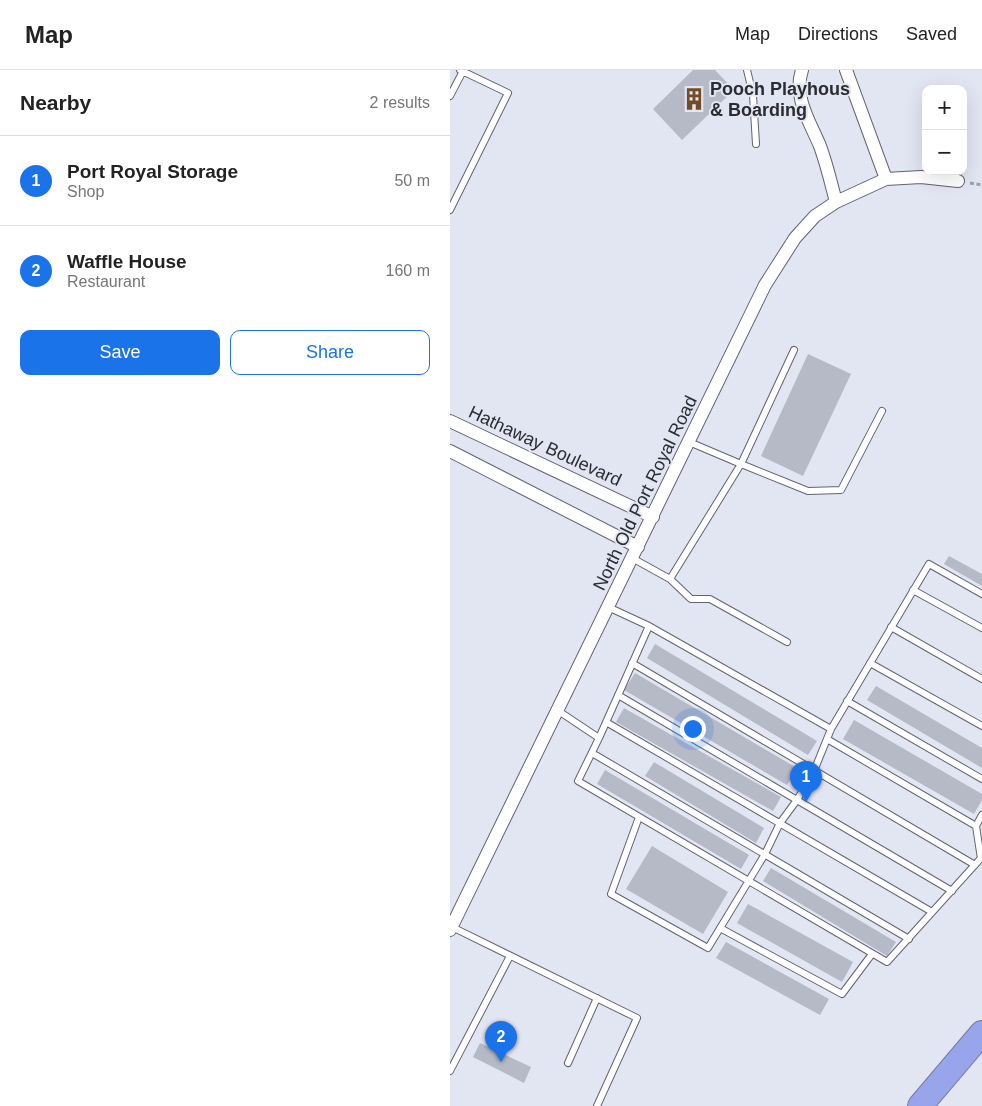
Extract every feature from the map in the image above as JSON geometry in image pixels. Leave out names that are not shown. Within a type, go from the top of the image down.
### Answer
[{"type":"highway","points":[[920,1106],[982,1032]]},
{"type":"street","points":[[802,70],[798,81],[802,107],[829,173],[836,202]]},
{"type":"street","points":[[846,70],[886,179]]},
{"type":"street","name":"North Old Port Royal Road","points":[[451,928],[765,285],[795,238],[815,216],[836,202],[886,179],[921,177],[958,181]]},
{"type":"street","name":"Hathaway Boulevard","points":[[450,421],[652,517]]},
{"type":"street","points":[[450,451],[635,552]]},
{"type":"lane","points":[[450,96],[462,70],[508,93],[450,210]]},
{"type":"lane","points":[[747,70],[753,95],[756,144]]},
{"type":"lane","points":[[670,579],[741,464],[794,350]]},
{"type":"lane","points":[[689,442],[808,491],[841,490],[882,411]]},
{"type":"lane","points":[[635,552],[670,579],[691,599],[710,598],[787,642]]},
{"type":"lane","points":[[639,817],[611,894],[708,948],[765,854],[780,824],[814,771],[831,729],[929,564],[982,594]]},
{"type":"lane","points":[[913,590],[982,628]]},
{"type":"lane","points":[[608,607],[649,626],[831,729]]},
{"type":"lane","points":[[649,626],[578,781],[872,954],[887,962],[981,858],[976,826],[982,815]]},
{"type":"lane","points":[[892,627],[982,679]]},
{"type":"lane","points":[[632,663],[975,865]]},
{"type":"lane","points":[[870,663],[982,726]]},
{"type":"lane","points":[[618,695],[952,891]]},
{"type":"lane","points":[[847,702],[982,779]]},
{"type":"lane","points":[[557,710],[599,738]]},
{"type":"lane","points":[[606,722],[932,912]]},
{"type":"lane","points":[[827,739],[976,826]]},
{"type":"lane","points":[[592,752],[908,939]]},
{"type":"lane","points":[[451,928],[637,1018],[597,1106]]},
{"type":"lane","points":[[720,928],[842,994],[872,954]]},
{"type":"lane","points":[[450,1071],[510,956]]},
{"type":"lane","points":[[568,1063],[597,998]]},
{"type":"building","name":"Pooch Playhous & Boarding","points":[[693,70],[715,70],[734,90],[682,140],[653,109]]},
{"type":"building","points":[[808,354],[851,374],[803,476],[761,456]]},
{"type":"building","points":[[949,556],[982,574],[982,586],[944,564]]},
{"type":"building","points":[[655,644],[817,741],[808,755],[647,658]]},
{"type":"building","points":[[635,673],[797,768],[787,785],[624,690]]},
{"type":"building","points":[[876,686],[982,748],[982,768],[867,700]]},
{"type":"building","points":[[624,708],[781,797],[773,811],[616,722]]},
{"type":"building","points":[[854,720],[982,794],[982,800],[974,814],[843,739]]},
{"type":"building","points":[[654,762],[764,828],[756,843],[645,776]]},
{"type":"building","points":[[605,770],[749,855],[741,869],[597,784]]},
{"type":"building","points":[[652,846],[728,892],[703,934],[626,889]]},
{"type":"building","points":[[771,868],[896,942],[887,956],[763,881]]},
{"type":"building","points":[[748,904],[853,962],[842,982],[737,923]]},
{"type":"building","points":[[726,942],[829,999],[820,1015],[716,958]]},
{"type":"building","points":[[480,1043],[531,1067],[524,1083],[473,1057]]},
{"type":"place","name":"Pooch Playhous & Boarding","points":[[694,99]]},
{"type":"place","name":"Port Royal Storage","points":[[806,802]]},
{"type":"place","name":"Waffle House","points":[[501,1062]]}]
